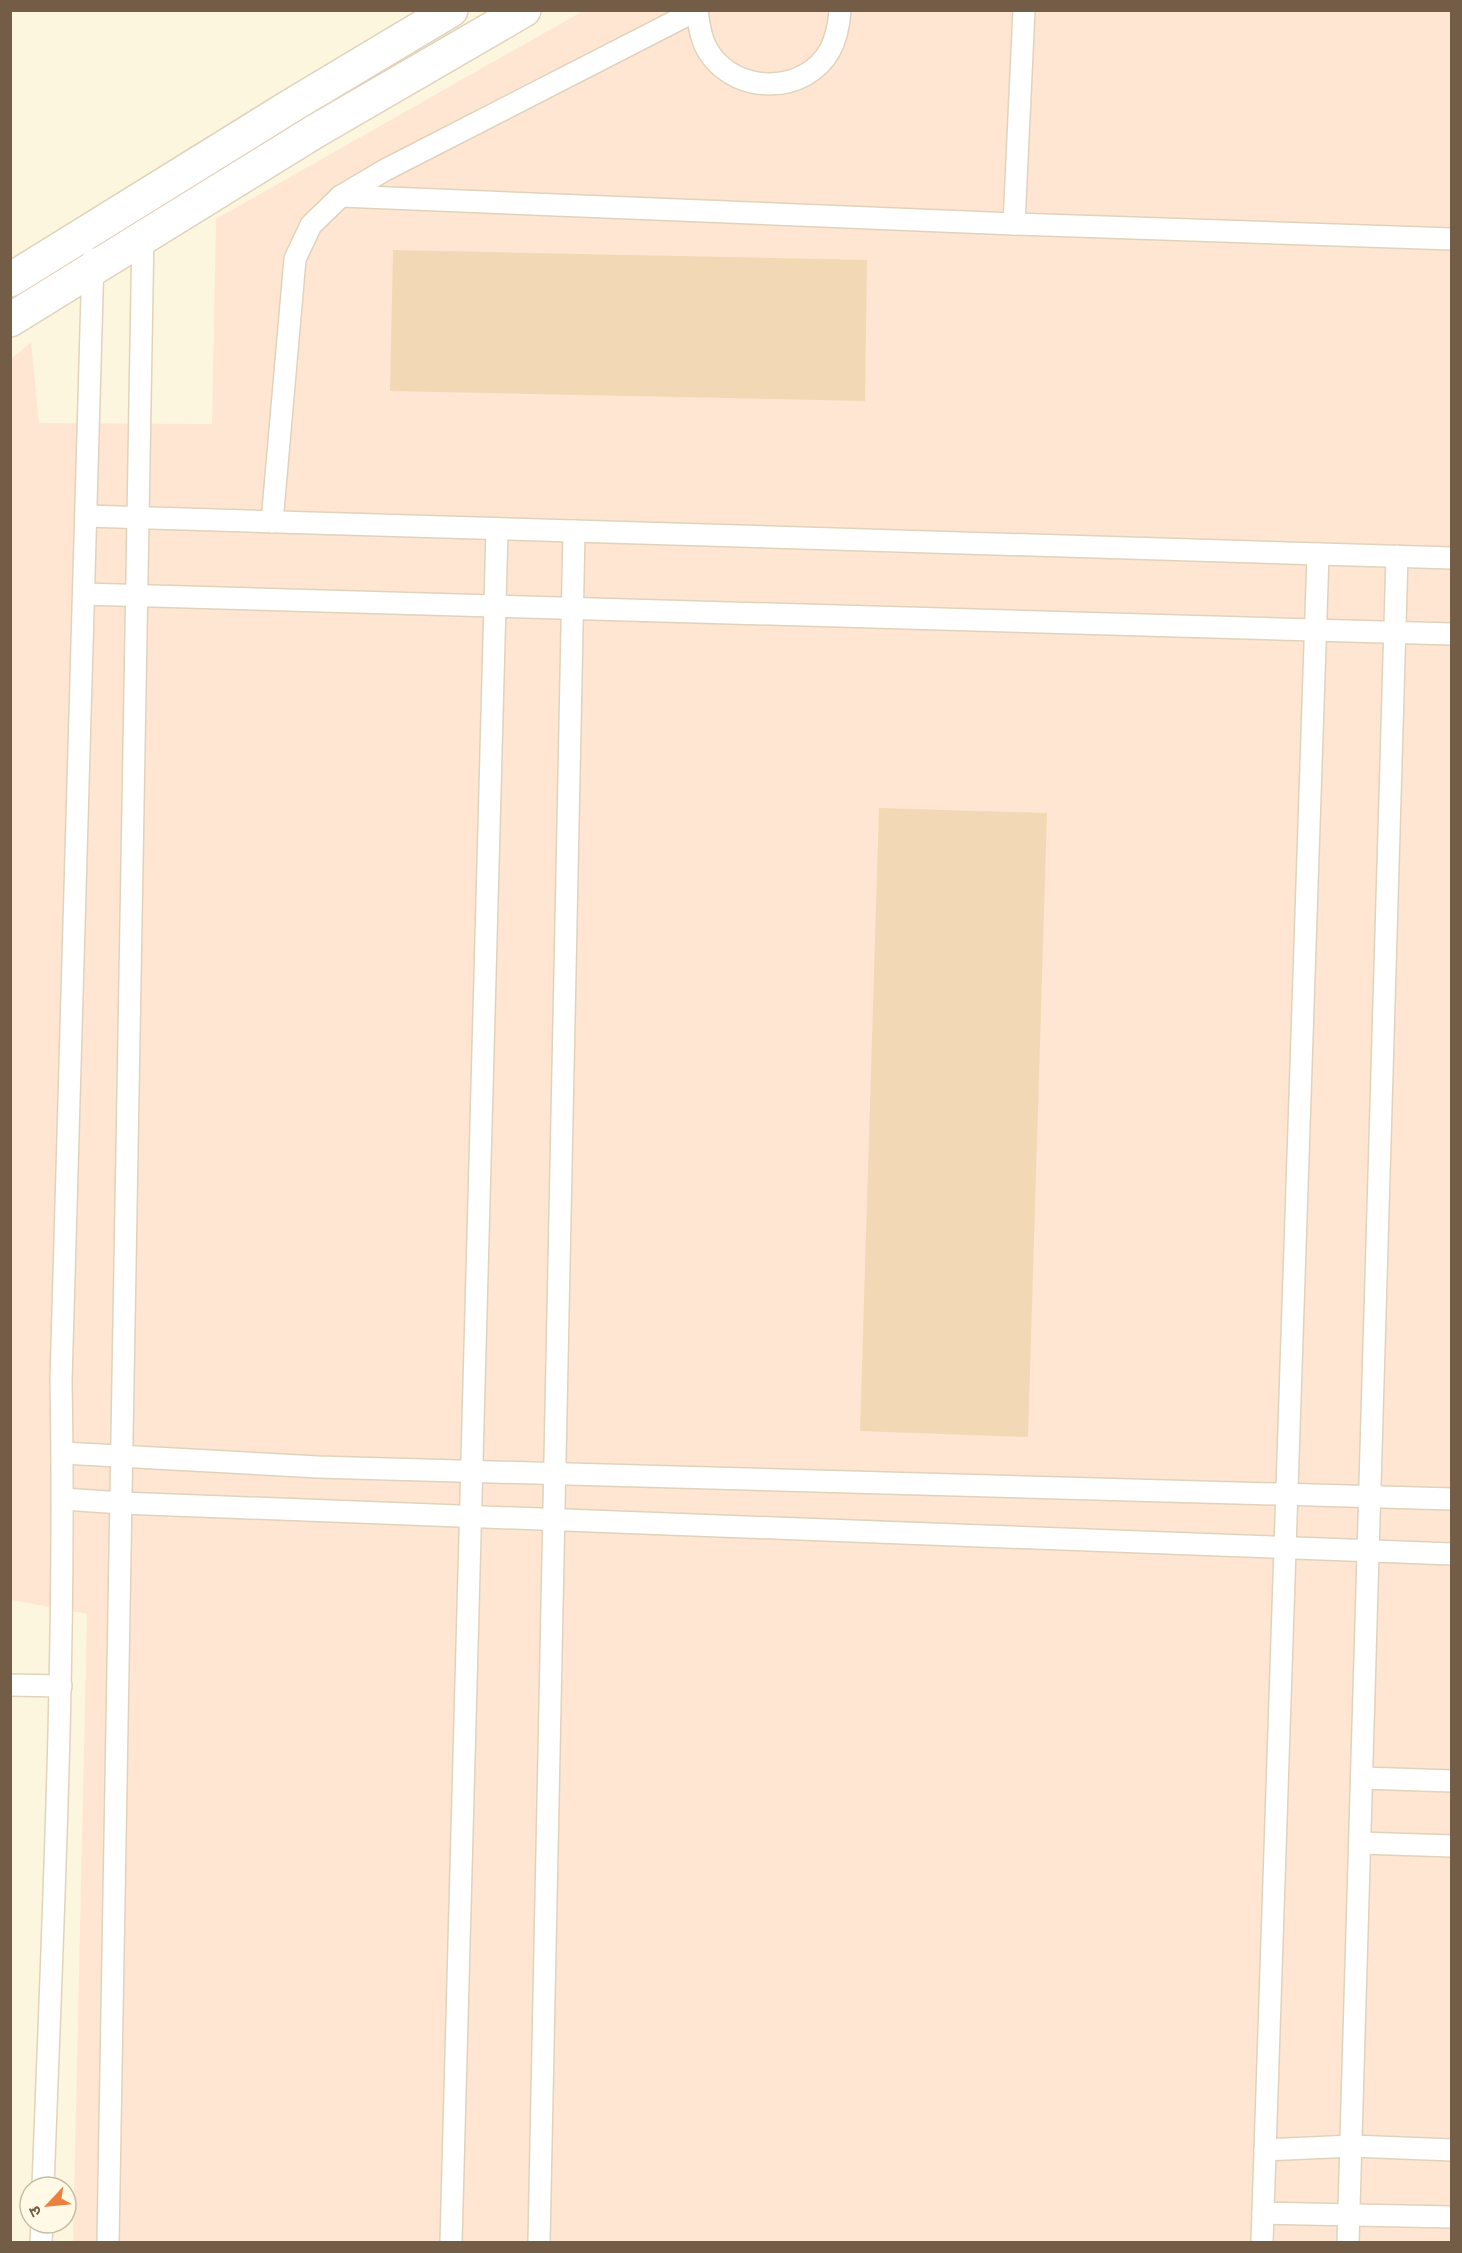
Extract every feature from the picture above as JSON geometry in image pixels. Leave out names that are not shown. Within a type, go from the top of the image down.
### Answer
[{"type":"street","points":[[10,280],[294,104],[451,10]]},
{"type":"street","points":[[10,320],[314,132],[524,10]]},
{"type":"lane","points":[[272,522],[295,259],[311,225],[341,196],[385,170],[697,10],[700,33],[710,54],[727,71],[748,81],[771,85],[794,80],[814,69],[830,51],[839,30],[840,10]]},
{"type":"lane","points":[[1014,225],[1024,10]]},
{"type":"lane","points":[[341,196],[1014,225],[1452,238]]},
{"type":"lane","points":[[108,2242],[144,197]]},
{"type":"lane","points":[[43,2175],[61,1686],[64,1499],[61,1381],[94,228]]},
{"type":"lane","points":[[86,516],[1452,558]]},
{"type":"lane","points":[[451,2242],[497,529]]},
{"type":"lane","points":[[538,2242],[574,531]]},
{"type":"lane","points":[[1262,2242],[1318,554]]},
{"type":"lane","points":[[1348,2242],[1398,556]]},
{"type":"lane","points":[[84,594],[1452,634]]},
{"type":"lane","points":[[63,1453],[318,1467],[1452,1499]]},
{"type":"lane","points":[[64,1499],[471,1517],[1452,1554]]},
{"type":"lane","points":[[10,1685],[61,1686]]},
{"type":"lane","points":[[1362,1778],[1452,1781]]},
{"type":"lane","points":[[1360,1843],[1452,1846]]},
{"type":"lane","points":[[1265,2150],[1352,2146],[1452,2150]]},
{"type":"lane","points":[[1263,2213],[1452,2217]]},
{"type":"shaded area","points":[[583,11],[1451,11],[1451,2242],[73,2242],[73,2235],[78,2235],[78,2175],[74,2175],[87,1614],[11,1600],[11,359],[31,342],[39,423],[212,424],[216,219]]},
{"type":"building","points":[[393,250],[867,260],[865,401],[390,391]]},
{"type":"building","points":[[879,808],[1047,813],[1028,1437],[860,1431]]}]
